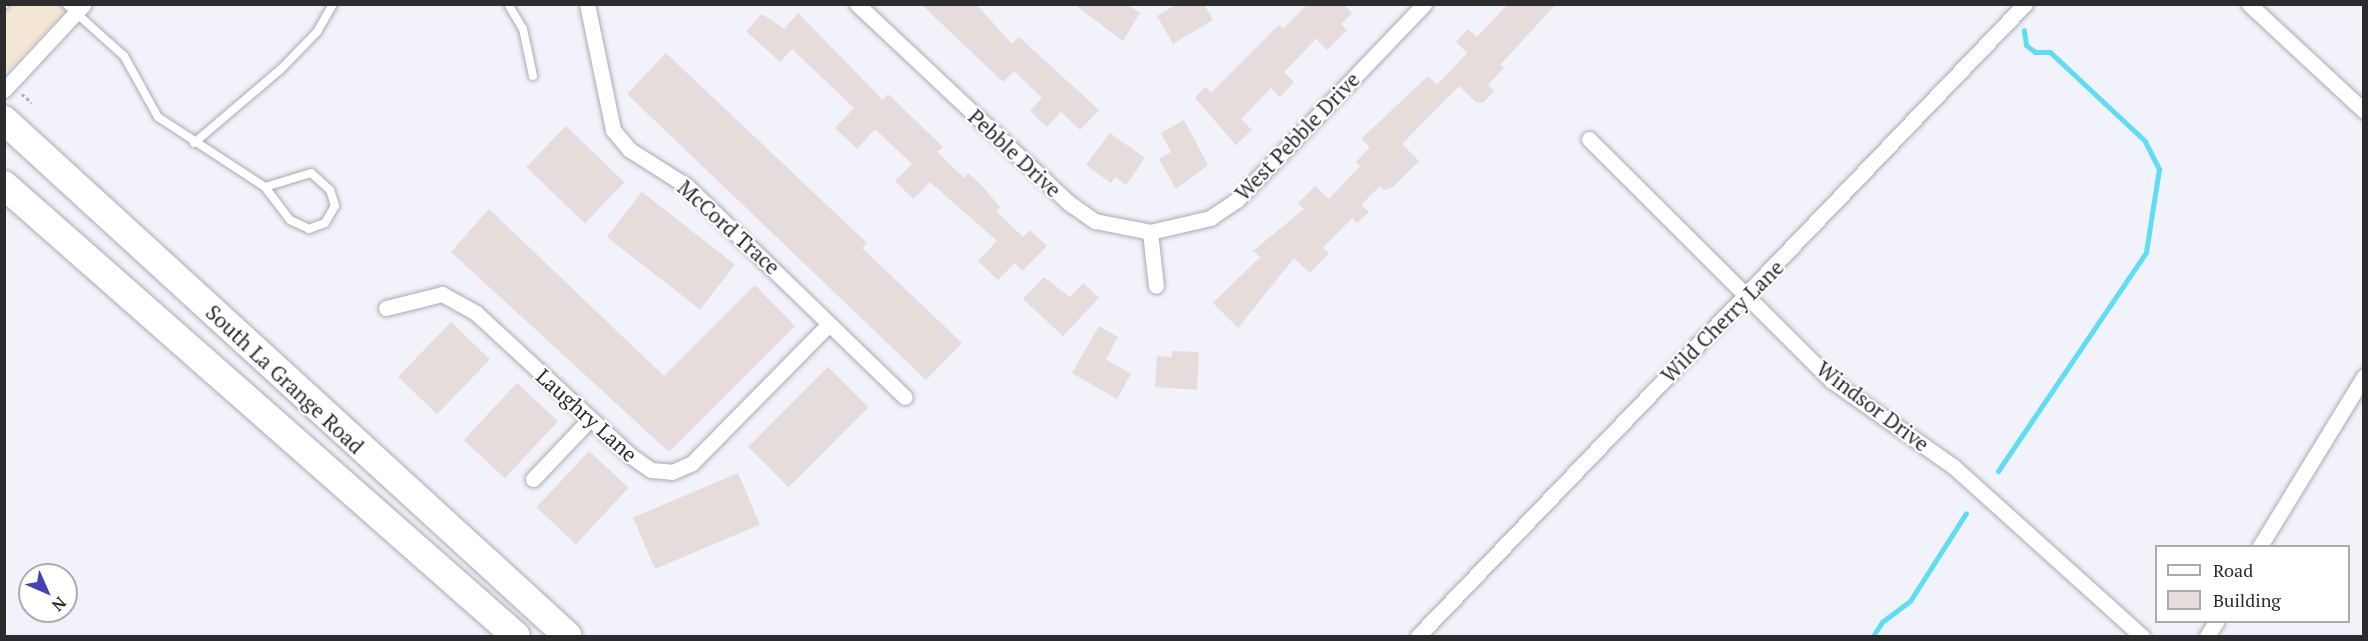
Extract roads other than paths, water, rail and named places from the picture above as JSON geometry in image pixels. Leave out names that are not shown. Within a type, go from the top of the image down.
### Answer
[{"type":"highway","name":"South La Grange Road","points":[[4,120],[568,636]]},
{"type":"highway","name":"South La Grange Road","points":[[4,185],[516,636]]},
{"type":"street","name":"McCord Trace","points":[[587,4],[613,130],[630,150],[687,186],[811,301],[827,326],[905,397]]},
{"type":"street","name":"Pebble Drive","points":[[857,4],[1069,203],[1095,221],[1150,232]]},
{"type":"street","name":"West Pebble Drive","points":[[1150,232],[1210,218],[1237,200],[1424,4]]},
{"type":"street","name":"Wild Cherry Lane","points":[[1418,636],[1626,416],[1749,298],[2025,4]]},
{"type":"street","points":[[2249,4],[2364,111]]},
{"type":"street","points":[[4,90],[75,8]]},
{"type":"street","name":"Windsor Drive","points":[[1588,139],[1833,381],[1954,467],[2142,636]]},
{"type":"street","points":[[1150,232],[1156,286]]},
{"type":"street","name":"Laughry Lane","points":[[386,308],[442,294],[476,313],[590,419],[651,470],[672,472],[692,463],[827,326]]},
{"type":"street","points":[[2261,545],[2364,376]]},
{"type":"street","points":[[533,479],[590,419]]},
{"type":"street","points":[[2207,636],[2215,623]]},
{"type":"lane","points":[[194,143],[281,69],[316,32],[333,4]]},
{"type":"lane","points":[[508,4],[523,29],[533,76]]},
{"type":"lane","points":[[75,8],[124,56],[158,117],[194,143],[265,187],[290,220],[309,229],[325,222],[335,206],[330,190],[311,173],[265,187]]},
{"type":"waterway","points":[[1998,471],[2146,252],[2159,169],[2145,141],[2050,52],[2035,52],[2026,45],[2024,30]]},
{"type":"waterway","points":[[1873,636],[1882,622],[1910,601],[1966,513]]}]
